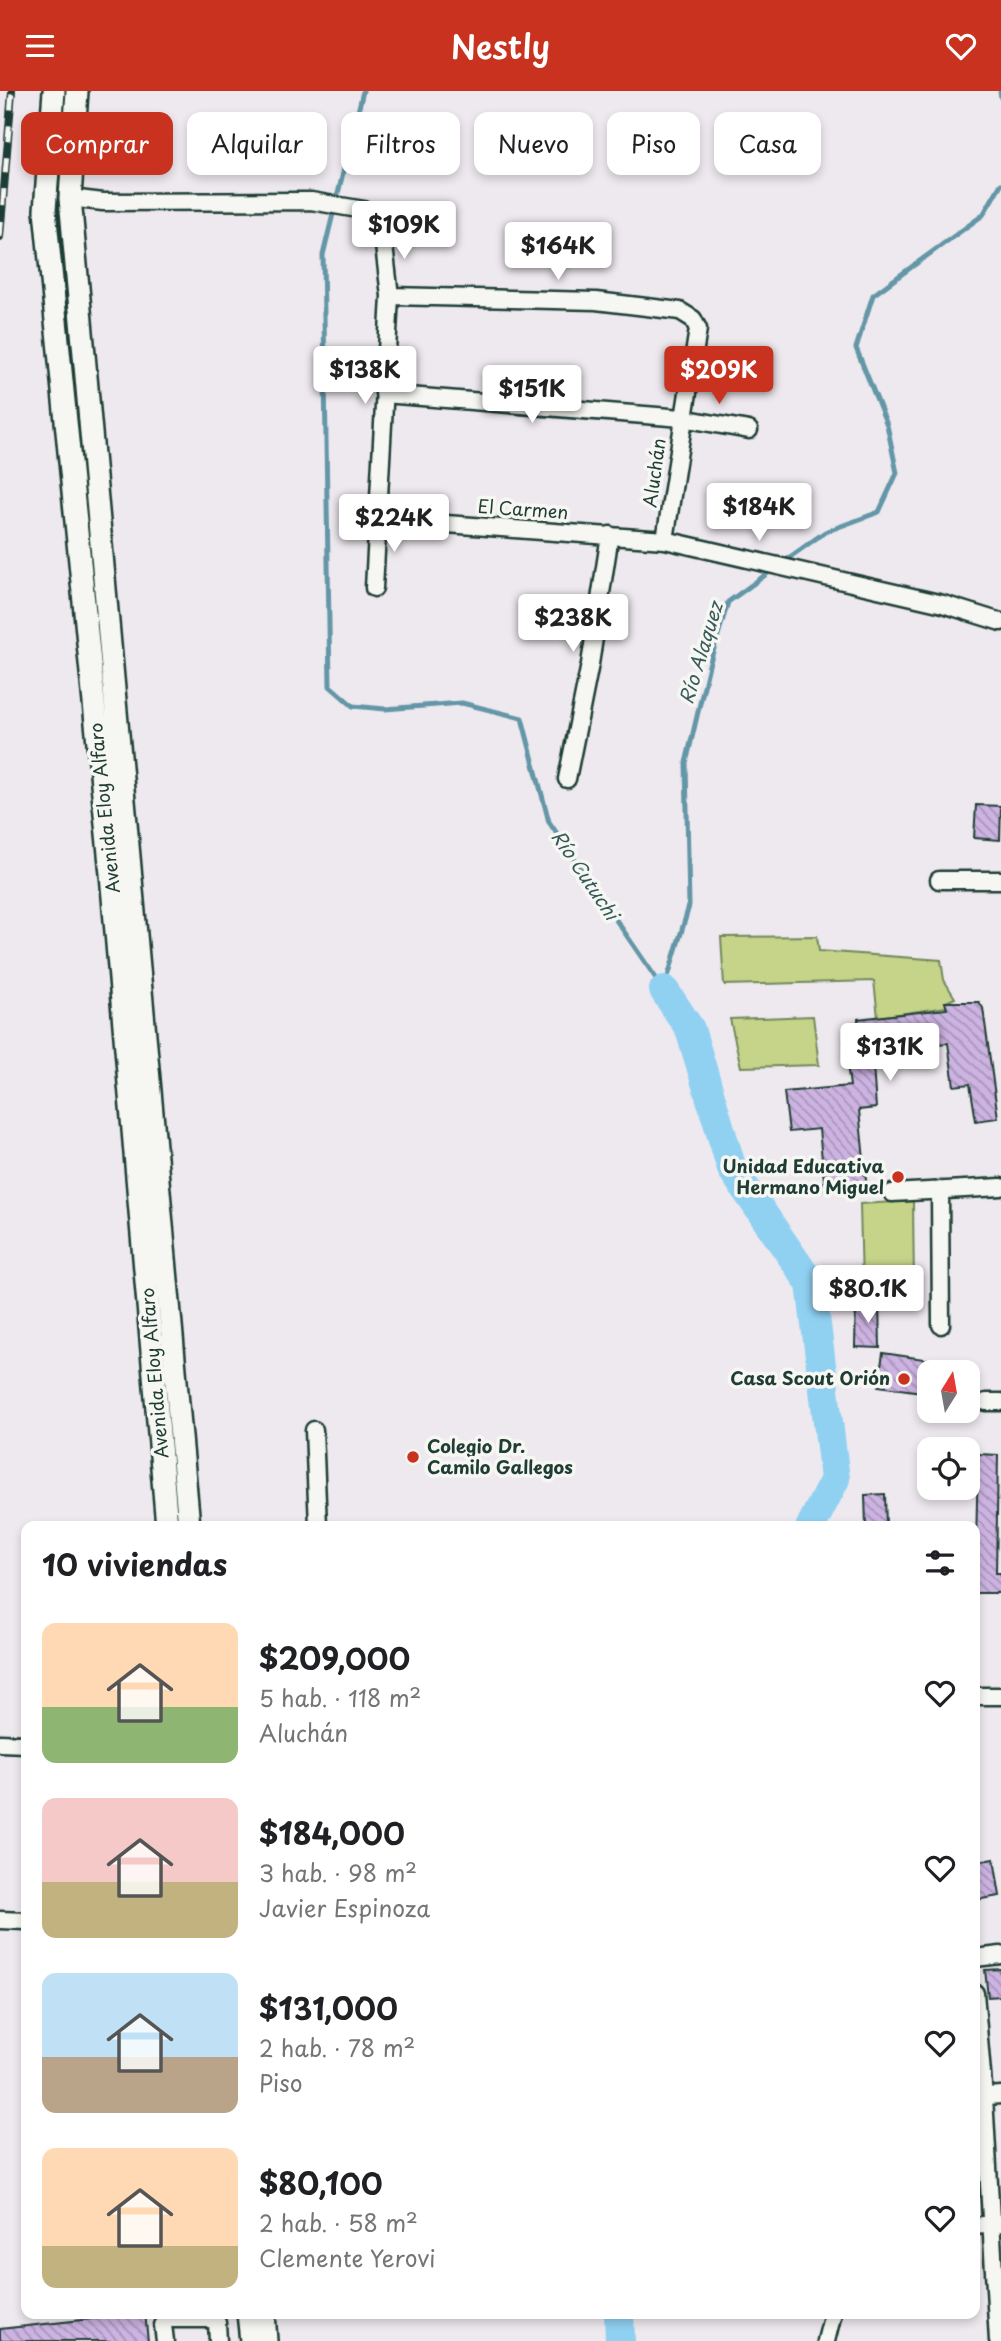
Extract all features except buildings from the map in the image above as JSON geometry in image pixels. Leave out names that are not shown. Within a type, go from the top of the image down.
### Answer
[{"type":"main road","name":"Avenida Eloy Alfaro","points":[[54,91],[46,210],[110,860],[167,1521]]},
{"type":"main road","name":"Avenida Eloy Alfaro","points":[[78,91],[70,198],[189,1521]]},
{"type":"main road","points":[[249,2319],[251,2341]]},
{"type":"main road","points":[[264,2319],[266,2341]]},
{"type":"street","points":[[70,198],[103,202],[311,201],[351,207],[376,216],[382,229],[390,296],[374,588]]},
{"type":"street","name":"Aluchán","points":[[390,296],[596,301],[680,311],[693,319],[698,329],[682,418],[673,542]]},
{"type":"street","points":[[384,394],[682,418],[749,430]]},
{"type":"street","name":"El Carmen","points":[[378,519],[673,542],[943,604],[1001,622]]},
{"type":"street","points":[[567,779],[590,664],[610,535]]},
{"type":"street","points":[[939,880],[1001,880]]},
{"type":"street","points":[[892,1193],[1001,1187]]},
{"type":"street","points":[[940,1190],[942,1325]]},
{"type":"street","points":[[314,1430],[318,1521]]},
{"type":"street","points":[[980,1696],[1001,1696]]},
{"type":"street","points":[[0,1743],[21,1744]]},
{"type":"street","points":[[0,1920],[21,1921]]},
{"type":"street","points":[[980,1957],[1001,1955]]},
{"type":"street","points":[[980,2036],[987,2096],[989,2224],[998,2341]]},
{"type":"street","points":[[165,2341],[163,2325],[167,2319],[211,2319],[217,2323],[218,2341]]},
{"type":"street","points":[[825,2341],[831,2319]]},
{"type":"green space","points":[[817,936],[819,951],[941,960],[944,980],[955,998],[946,1002],[946,1007],[878,1017],[874,981],[724,985],[721,937]]},
{"type":"green space","points":[[813,1016],[819,1065],[741,1067],[730,1019]]},
{"type":"green space","points":[[913,1201],[914,1287],[862,1285],[860,1204]]},
{"type":"waterway","name":"Río Cutuchi","points":[[363,91],[323,255],[330,686],[353,706],[385,709],[462,703],[522,718],[549,822],[664,990]]},
{"type":"waterway","name":"Río Alaquez","points":[[1000,91],[1001,98]]},
{"type":"waterway","name":"Río Alaquez","points":[[783,562],[825,532],[879,512],[897,473],[887,425],[856,348],[873,295],[983,215],[1001,184]]},
{"type":"waterway","name":"Río Alaquez","points":[[664,990],[689,906],[686,763],[709,665],[728,602],[775,568]]},
{"type":"waterway","name":"Río Cutuchi","points":[[664,990],[690,1029],[732,1169],[811,1284],[835,1479],[814,1521]]},
{"type":"waterway","name":"Río Cutuchi","points":[[619,2319],[620,2341]]},
{"type":"railway","points":[[0,237],[12,91]]},
{"type":"place","name":"Unidad Educativa Hermano Miguel","points":[[898,1177]]},
{"type":"place","name":"Casa Scout Orión","points":[[904,1379]]},
{"type":"place","name":"Colegio Dr. Camilo Gallegos","points":[[413,1457]]}]
